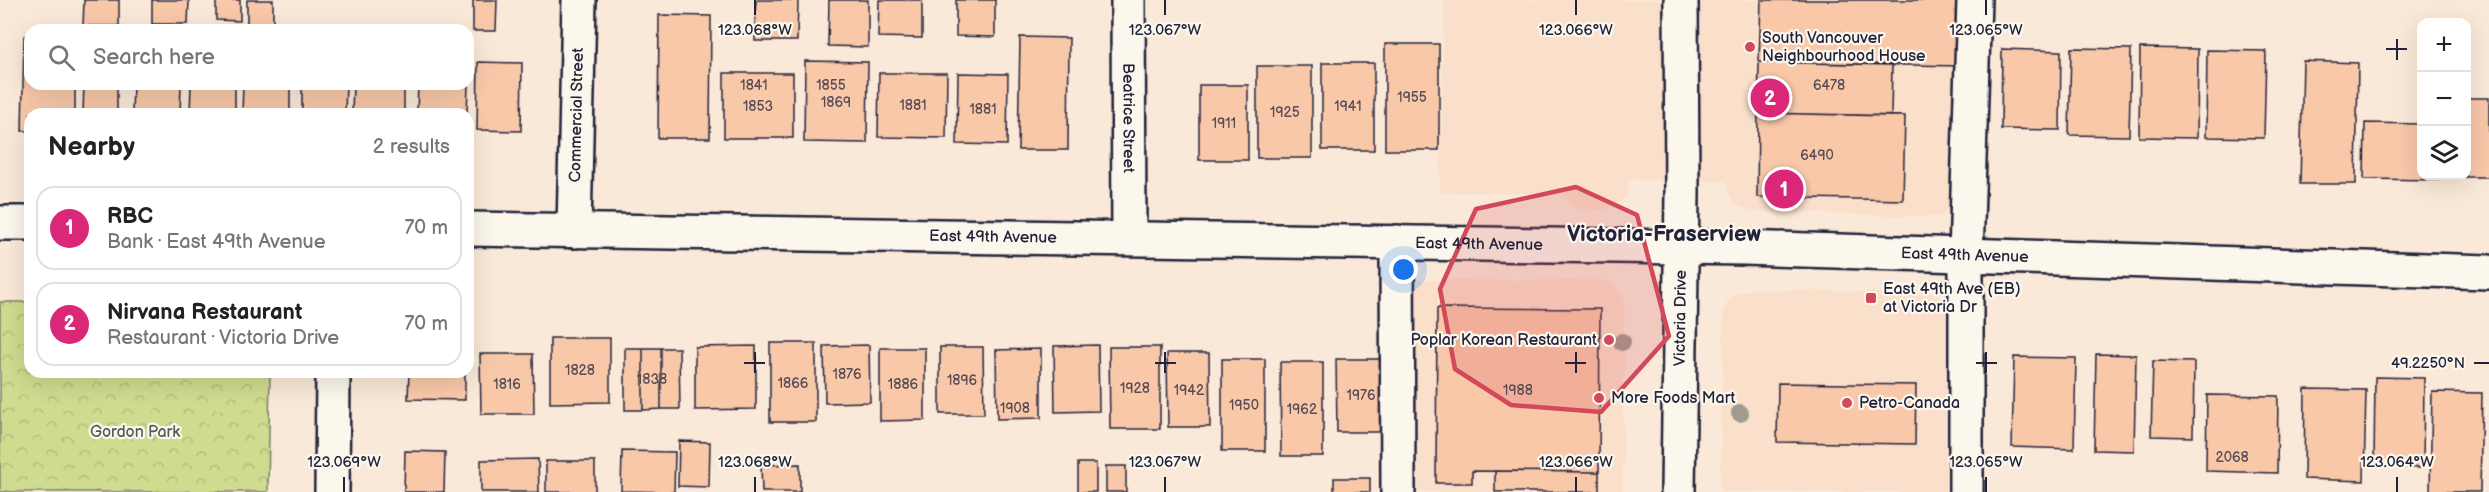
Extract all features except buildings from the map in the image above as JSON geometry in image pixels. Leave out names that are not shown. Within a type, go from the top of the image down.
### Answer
[{"type":"street","name":"Commercial Street","points":[[574,231],[579,0]]},
{"type":"street","name":"Beatrice Street","points":[[1128,0],[1129,238]]},
{"type":"street","name":"Victoria Drive","points":[[1678,492],[1682,0]]},
{"type":"street","points":[[1966,492],[1966,255],[1974,0]]},
{"type":"street","points":[[0,223],[24,223]]},
{"type":"street","name":"East 49th Avenue","points":[[474,229],[1681,247],[2489,272]]},
{"type":"street","points":[[1397,242],[1398,492]]},
{"type":"street","points":[[332,492],[333,378]]},
{"type":"highlighted area","points":[[1576,187],[1637,215],[1669,336],[1601,412],[1511,405],[1455,369],[1440,289],[1476,209]]},
{"type":"shaded area","points":[[1444,0],[1959,0],[1954,200],[1942,217],[1752,211],[1735,204],[1729,194],[1726,181],[1629,179],[1627,192],[1618,204],[1603,210],[1576,209],[1572,207],[1568,197],[1564,194],[1440,192]]},
{"type":"shaded area","points":[[1417,280],[1602,280],[1612,283],[1618,289],[1624,299],[1623,492],[1408,492],[1409,306]]},
{"type":"shaded area","points":[[1753,289],[1936,294],[1956,316],[1953,492],[1720,492],[1724,310],[1728,301],[1735,294]]},
{"type":"green space","name":"Gordon Park","points":[[0,302],[24,302],[24,378],[270,378],[268,492],[0,492]]},
{"type":"place","name":"South Vancouver Neighbourhood House","points":[[1750,47]]},
{"type":"place","name":"Nirvana Restaurant","points":[[1770,98]]},
{"type":"place","name":"RBC","points":[[1784,189]]},
{"type":"place","name":"East 49th Ave (EB) at Victoria Dr","points":[[1871,298]]},
{"type":"place","name":"Poplar Korean Restaurant","points":[[1609,340]]},
{"type":"place","name":"More Foods Mart","points":[[1599,398]]},
{"type":"place","name":"Petro-Canada","points":[[1847,403]]},
{"type":"district","name":"Victoria-Fraserview","points":[[1664,234]]}]
